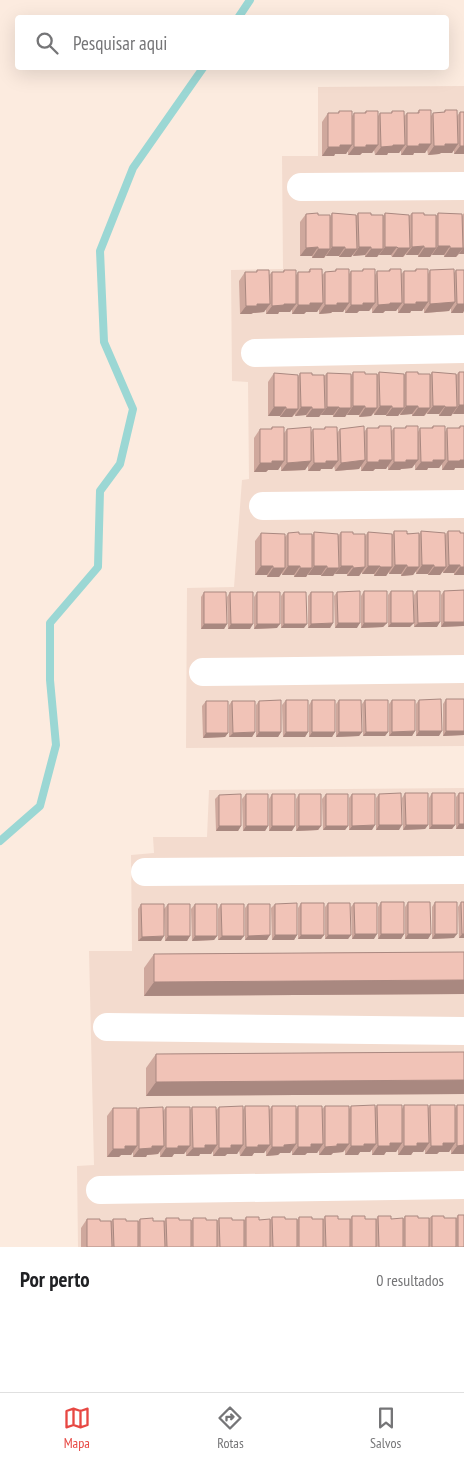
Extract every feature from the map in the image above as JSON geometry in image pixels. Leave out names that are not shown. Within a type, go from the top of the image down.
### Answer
[{"type":"street","points":[[301,186],[464,186]]},
{"type":"street","points":[[255,353],[464,349]]},
{"type":"street","points":[[263,506],[464,504]]},
{"type":"street","points":[[203,672],[464,669]]},
{"type":"street","points":[[145,872],[464,870]]},
{"type":"street","points":[[106,1027],[464,1031]]},
{"type":"street","points":[[100,1190],[464,1185]]},
{"type":"shaded area","points":[[464,86],[464,746],[186,748],[187,588],[234,587],[242,480],[249,479],[248,382],[232,381],[231,270],[283,269],[282,156],[318,156],[318,87]]},
{"type":"shaded area","points":[[464,788],[464,1247],[78,1247],[77,1166],[94,1165],[89,951],[132,951],[131,855],[154,853],[153,837],[207,837],[209,790]]},
{"type":"building","points":[[419,110],[431,110],[431,144],[407,146],[407,113],[419,113]]},
{"type":"building","points":[[445,110],[457,110],[458,144],[434,146],[433,113],[445,112]]},
{"type":"building","points":[[339,111],[352,111],[352,145],[328,147],[328,113],[339,113]]},
{"type":"building","points":[[366,111],[378,111],[378,145],[354,147],[354,113],[366,113]]},
{"type":"building","points":[[392,111],[404,111],[405,145],[381,147],[380,113],[392,113]]},
{"type":"building","points":[[460,112],[464,112],[464,146],[460,146]]},
{"type":"building","points":[[318,213],[318,215],[330,215],[330,249],[306,248],[306,214]]},
{"type":"building","points":[[332,213],[356,215],[357,249],[332,247]]},
{"type":"building","points":[[358,213],[383,215],[383,249],[359,247]]},
{"type":"building","points":[[385,213],[409,215],[410,248],[385,247]]},
{"type":"building","points":[[412,213],[436,215],[436,248],[412,247]]},
{"type":"building","points":[[438,213],[462,214],[463,248],[438,246]]},
{"type":"building","points":[[310,269],[322,269],[323,303],[298,305],[298,272],[310,272]]},
{"type":"building","points":[[336,269],[349,269],[349,303],[325,305],[325,272],[336,271]]},
{"type":"building","points":[[363,269],[375,269],[375,303],[351,305],[351,271],[363,271]]},
{"type":"building","points":[[390,269],[401,269],[402,303],[378,305],[377,271],[390,271]]},
{"type":"building","points":[[416,269],[428,269],[428,302],[404,304],[404,271],[416,271]]},
{"type":"building","points":[[454,269],[455,302],[430,304],[430,270]]},
{"type":"building","points":[[257,270],[269,270],[270,304],[246,306],[245,272],[257,272]]},
{"type":"building","points":[[284,270],[296,270],[296,304],[272,306],[272,272],[284,272]]},
{"type":"building","points":[[456,270],[464,270],[464,304],[457,304]]},
{"type":"building","points":[[353,372],[377,374],[377,408],[353,406]]},
{"type":"building","points":[[379,372],[404,374],[404,408],[380,406]]},
{"type":"building","points":[[406,372],[430,374],[430,408],[406,406]]},
{"type":"building","points":[[432,372],[456,374],[457,407],[433,406]]},
{"type":"building","points":[[459,372],[464,372],[464,405],[459,405]]},
{"type":"building","points":[[274,373],[298,375],[298,409],[274,407]]},
{"type":"building","points":[[300,373],[324,375],[325,409],[301,407]]},
{"type":"building","points":[[327,373],[351,374],[351,408],[327,407]]},
{"type":"building","points":[[364,426],[365,460],[341,463],[340,429]]},
{"type":"building","points":[[379,426],[391,426],[392,460],[367,462],[367,428],[379,428]]},
{"type":"building","points":[[406,426],[418,426],[418,460],[394,462],[394,428],[406,428]]},
{"type":"building","points":[[433,426],[445,426],[445,460],[421,462],[420,428],[433,428]]},
{"type":"building","points":[[460,426],[464,426],[464,460],[448,461],[447,428],[460,428]]},
{"type":"building","points":[[272,427],[284,427],[284,461],[260,463],[260,429],[272,429]]},
{"type":"building","points":[[311,427],[311,461],[287,463],[287,429]]},
{"type":"building","points":[[325,427],[337,427],[338,461],[314,463],[313,429],[325,429]]},
{"type":"building","points":[[394,531],[407,531],[407,534],[419,533],[419,567],[395,565]]},
{"type":"building","points":[[421,531],[445,533],[446,567],[422,565]]},
{"type":"building","points":[[448,531],[464,533],[464,567],[449,565]]},
{"type":"building","points":[[299,532],[299,534],[312,534],[312,568],[288,566],[288,533]]},
{"type":"building","points":[[314,532],[338,534],[339,568],[314,566]]},
{"type":"building","points":[[341,532],[365,534],[365,567],[341,566]]},
{"type":"building","points":[[368,532],[392,534],[392,567],[368,566]]},
{"type":"building","points":[[261,533],[285,534],[285,568],[261,566]]},
{"type":"building","points":[[464,590],[464,622],[444,622],[444,591]]},
{"type":"building","points":[[360,591],[360,623],[338,623],[337,592]]},
{"type":"building","points":[[364,591],[387,591],[387,623],[364,623]]},
{"type":"building","points":[[391,591],[413,591],[414,623],[391,623]]},
{"type":"building","points":[[417,591],[440,591],[440,622],[418,623]]},
{"type":"building","points":[[204,592],[226,592],[227,624],[204,624]]},
{"type":"building","points":[[230,592],[253,592],[253,624],[231,624]]},
{"type":"building","points":[[257,592],[280,592],[280,624],[257,624]]},
{"type":"building","points":[[284,592],[306,592],[307,624],[284,624]]},
{"type":"building","points":[[311,592],[333,592],[333,623],[311,624]]},
{"type":"building","points":[[441,699],[442,731],[419,731],[419,700]]},
{"type":"building","points":[[446,699],[464,699],[464,731],[446,731]]},
{"type":"building","points":[[281,700],[281,732],[259,732],[259,701]]},
{"type":"building","points":[[286,700],[308,700],[308,732],[286,732]]},
{"type":"building","points":[[312,700],[335,700],[335,732],[312,732]]},
{"type":"building","points":[[339,700],[361,700],[362,732],[339,732]]},
{"type":"building","points":[[365,700],[388,700],[388,732],[366,732]]},
{"type":"building","points":[[392,700],[415,700],[415,731],[392,732]]},
{"type":"building","points":[[206,701],[228,701],[228,733],[206,733]]},
{"type":"building","points":[[232,701],[255,701],[255,732],[233,733]]},
{"type":"building","points":[[401,793],[402,825],[379,825],[379,794]]},
{"type":"building","points":[[405,793],[428,793],[428,825],[406,825]]},
{"type":"building","points":[[432,793],[455,793],[455,825],[432,825]]},
{"type":"building","points":[[459,793],[464,793],[464,824],[459,824]]},
{"type":"building","points":[[241,794],[241,826],[219,826],[219,795]]},
{"type":"building","points":[[246,794],[268,794],[268,826],[246,826]]},
{"type":"building","points":[[272,794],[295,794],[295,826],[272,826]]},
{"type":"building","points":[[299,794],[321,794],[321,826],[299,826]]},
{"type":"building","points":[[326,794],[348,794],[348,826],[326,826]]},
{"type":"building","points":[[352,794],[375,794],[375,825],[352,826]]},
{"type":"building","points":[[381,902],[404,902],[404,934],[381,934]]},
{"type":"building","points":[[408,902],[430,902],[431,934],[408,934]]},
{"type":"building","points":[[435,902],[457,902],[457,934],[435,934]]},
{"type":"building","points":[[461,902],[464,902],[464,934],[462,934]]},
{"type":"building","points":[[297,903],[297,935],[275,935],[275,904]]},
{"type":"building","points":[[301,903],[324,903],[324,935],[301,935]]},
{"type":"building","points":[[328,903],[350,903],[351,935],[328,935]]},
{"type":"building","points":[[354,903],[377,903],[377,934],[355,934]]},
{"type":"building","points":[[141,904],[164,904],[164,936],[142,937]]},
{"type":"building","points":[[168,904],[190,904],[190,936],[168,936]]},
{"type":"building","points":[[195,904],[217,904],[217,936],[195,936]]},
{"type":"building","points":[[221,904],[244,904],[244,936],[222,936]]},
{"type":"building","points":[[248,904],[270,904],[270,935],[248,936]]},
{"type":"building","points":[[464,952],[464,980],[154,982],[154,954]]},
{"type":"building","points":[[464,1052],[464,1080],[156,1082],[156,1054]]},
{"type":"building","points":[[375,1105],[376,1144],[351,1146],[351,1106]]},
{"type":"building","points":[[377,1105],[402,1105],[402,1143],[378,1146]]},
{"type":"building","points":[[404,1105],[428,1105],[429,1143],[417,1143],[417,1146],[404,1146]]},
{"type":"building","points":[[430,1105],[455,1105],[455,1143],[431,1146]]},
{"type":"building","points":[[457,1105],[464,1105],[464,1145],[457,1146]]},
{"type":"building","points":[[243,1106],[243,1145],[219,1148],[219,1107]]},
{"type":"building","points":[[245,1106],[269,1106],[270,1145],[246,1147]]},
{"type":"building","points":[[272,1106],[296,1106],[296,1144],[272,1147]]},
{"type":"building","points":[[298,1106],[322,1106],[323,1144],[311,1144],[311,1147],[298,1147]]},
{"type":"building","points":[[325,1106],[349,1106],[349,1144],[325,1147]]},
{"type":"building","points":[[163,1107],[164,1146],[139,1149],[139,1108]]},
{"type":"building","points":[[166,1107],[190,1107],[190,1146],[166,1148]]},
{"type":"building","points":[[192,1107],[216,1107],[217,1145],[193,1148]]},
{"type":"building","points":[[113,1108],[137,1108],[137,1146],[113,1149]]},
{"type":"building","points":[[458,1215],[464,1215],[464,1247],[458,1247]]},
{"type":"building","points":[[325,1216],[338,1216],[338,1219],[350,1219],[350,1247],[326,1247]]},
{"type":"building","points":[[352,1216],[365,1216],[365,1219],[376,1219],[376,1247],[352,1247]]},
{"type":"building","points":[[378,1216],[391,1216],[391,1219],[403,1218],[403,1247],[379,1247]]},
{"type":"building","points":[[405,1216],[429,1218],[429,1247],[405,1247]]},
{"type":"building","points":[[432,1216],[456,1218],[456,1247],[432,1247]]},
{"type":"building","points":[[246,1217],[259,1217],[259,1220],[270,1219],[270,1247],[246,1247]]},
{"type":"building","points":[[272,1217],[297,1219],[297,1247],[273,1247]]},
{"type":"building","points":[[299,1217],[323,1219],[323,1247],[299,1247]]},
{"type":"building","points":[[153,1218],[153,1221],[164,1221],[165,1247],[140,1247],[140,1219]]},
{"type":"building","points":[[166,1218],[191,1220],[191,1247],[167,1247]]},
{"type":"building","points":[[193,1218],[217,1220],[217,1247],[193,1247]]},
{"type":"building","points":[[219,1218],[244,1220],[244,1247],[220,1247]]},
{"type":"building","points":[[87,1219],[111,1221],[112,1247],[87,1247]]},
{"type":"building","points":[[113,1219],[138,1221],[138,1247],[114,1247]]},
{"type":"waterway","points":[[240,15],[250,0]]},
{"type":"waterway","points":[[0,841],[40,806],[56,745],[50,680],[50,623],[98,567],[100,491],[120,464],[133,409],[104,342],[100,251],[133,168],[202,70]]}]
